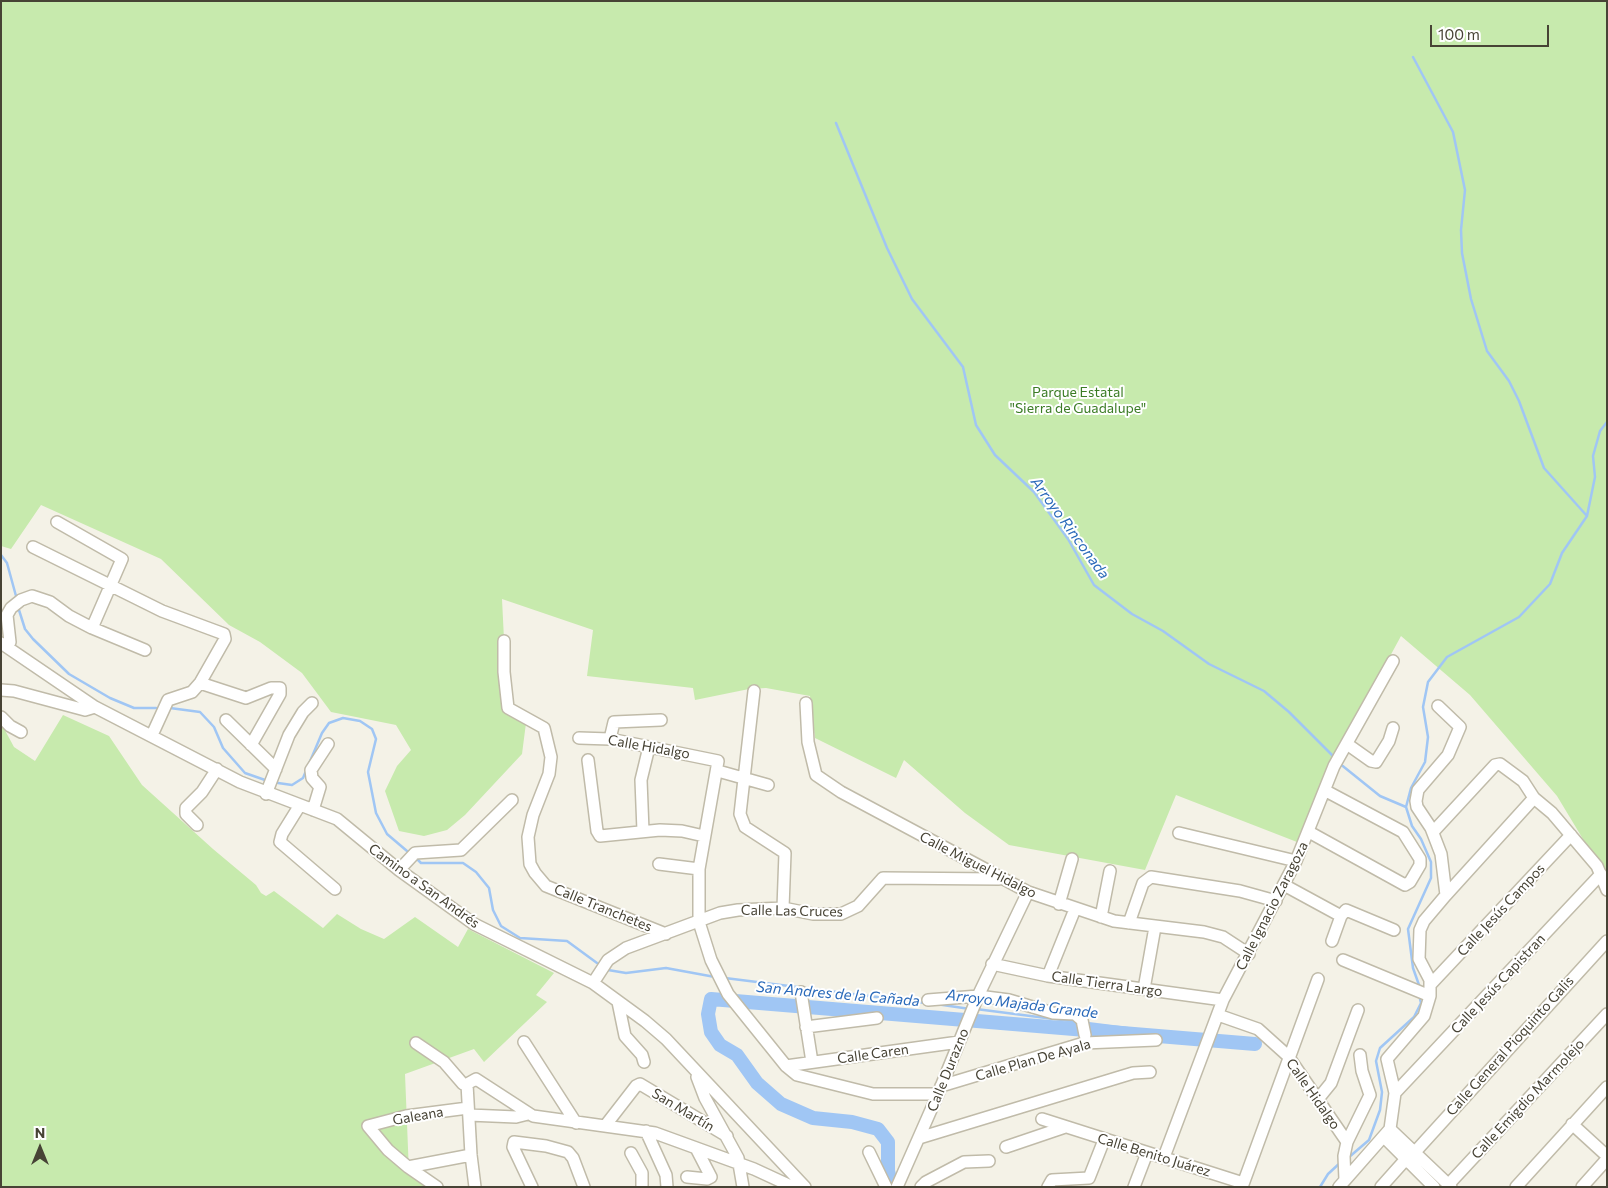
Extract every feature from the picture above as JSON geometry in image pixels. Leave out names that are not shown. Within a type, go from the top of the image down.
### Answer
[{"type":"street","points":[[56,522],[121,557],[122,561],[112,587],[92,628]]},
{"type":"street","points":[[32,547],[162,611],[225,635],[200,683],[192,692],[168,700],[152,735]]},
{"type":"street","points":[[5,644],[10,642],[8,615],[11,608],[21,600],[32,596],[50,602],[69,616],[92,628],[145,650]]},
{"type":"street","name":"Calle Tranchetes","points":[[504,641],[504,672],[508,708],[544,728],[551,757],[549,774],[533,815],[528,838],[530,864],[546,886],[666,934]]},
{"type":"street","name":"Camino a San Andrés","points":[[5,644],[80,699],[95,707],[266,794],[337,819],[399,870],[484,930],[529,950],[593,983],[666,1039],[762,1139],[805,1187]]},
{"type":"street","name":"Calle Ignacio Zaragoza","points":[[1164,1157],[1223,1000],[1249,954],[1296,861],[1334,766],[1393,661]]},
{"type":"street","points":[[200,683],[246,698],[272,688],[280,688],[280,694],[251,745]]},
{"type":"street","points":[[1,690],[14,691],[85,710],[95,707]]},
{"type":"street","points":[[754,691],[752,723],[743,778],[740,814],[745,827],[785,853],[783,908]]},
{"type":"street","points":[[266,794],[289,735],[303,712],[312,703]]},
{"type":"street","name":"Calle Miguel Hidalgo","points":[[806,703],[808,742],[816,776],[841,792],[1028,892],[1101,917],[1156,927],[1197,931],[1223,937],[1249,954]]},
{"type":"street","points":[[1438,706],[1460,728],[1448,755],[1418,791],[1417,806],[1433,832],[1441,854],[1446,895]]},
{"type":"street","points":[[1,717],[10,726],[21,732]]},
{"type":"street","points":[[226,720],[276,769]]},
{"type":"street","points":[[610,739],[614,722],[661,720]]},
{"type":"street","points":[[1347,744],[1371,761],[1376,762],[1389,741],[1393,728]]},
{"type":"street","name":"Calle Hidalgo","points":[[579,738],[610,739],[649,747],[718,766],[743,778],[768,785]]},
{"type":"street","points":[[313,810],[320,787],[312,778],[311,770],[328,744]]},
{"type":"street","points":[[643,831],[641,780],[649,747]]},
{"type":"street","points":[[588,760],[597,831],[600,836],[643,831],[682,831],[704,836]]},
{"type":"street","points":[[1433,832],[1497,764],[1523,781],[1534,798],[1552,813],[1597,866],[1607,890]]},
{"type":"street","name":"Calle Plan De Ayala","points":[[718,766],[699,869],[699,922],[711,960],[728,994],[786,1066],[797,1074],[873,1094],[939,1090],[1084,1043],[1156,1040]]},
{"type":"street","points":[[197,825],[186,814],[186,808],[202,792],[217,769]]},
{"type":"street","points":[[1309,832],[1407,884],[1421,862],[1406,835],[1399,829],[1326,790]]},
{"type":"street","points":[[1342,1184],[1387,1133],[1396,1093],[1388,1066],[1388,1056],[1424,1016],[1430,996],[1431,984],[1419,959],[1420,930],[1424,922],[1446,895],[1534,798]]},
{"type":"street","points":[[399,870],[415,852],[461,850],[512,800]]},
{"type":"street","points":[[300,805],[282,834],[280,842],[335,889]]},
{"type":"street","points":[[1179,833],[1296,861]]},
{"type":"street","name":"Calle Jesús Campos","points":[[1431,984],[1570,836]]},
{"type":"street","points":[[1059,904],[1072,859]]},
{"type":"street","points":[[659,864],[699,869]]},
{"type":"street","points":[[1101,917],[1110,871]]},
{"type":"street","name":"Calle Jesús Capistran","points":[[1396,1093],[1601,874]]},
{"type":"street","points":[[1129,923],[1143,883],[1147,879],[1156,877],[1240,891],[1276,901]]},
{"type":"street","name":"Calle Las Cruces","points":[[593,983],[602,967],[614,954],[729,911],[783,908],[814,914],[841,914],[851,911],[883,878],[1001,879]]},
{"type":"street","points":[[1284,885],[1341,916]]},
{"type":"street","name":"Calle Durazno","points":[[897,1187],[992,964],[1028,892]]},
{"type":"street","points":[[1048,976],[1075,909]]},
{"type":"street","points":[[1332,941],[1341,916],[1346,910],[1350,910],[1394,930]]},
{"type":"street","points":[[1144,989],[1156,927]]},
{"type":"street","name":"Calle General Pioquinto Galis","points":[[1381,1187],[1607,941]]},
{"type":"street","points":[[1343,960],[1430,996]]},
{"type":"street","name":"Calle Tierra Largo","points":[[992,964],[1048,976],[1223,1000]]},
{"type":"street","points":[[1243,1185],[1288,1056],[1318,979]]},
{"type":"street","points":[[801,992],[812,1062]]},
{"type":"street","points":[[928,1000],[978,996],[1009,1000],[1054,1013],[1076,1014],[1081,1017],[1085,1036]]},
{"type":"street","points":[[618,1002],[625,1036],[642,1055],[644,1062]]},
{"type":"street","points":[[1318,1099],[1331,1082],[1358,1010]]},
{"type":"street","name":"Calle Emigdio Marmolejo","points":[[1449,1186],[1607,1014]]},
{"type":"street","name":"Calle Hidalgo","points":[[1218,1015],[1258,1029],[1288,1056],[1347,1142],[1342,1184]]},
{"type":"street","points":[[806,1027],[877,1018]]},
{"type":"street","points":[[524,1042],[576,1123]]},
{"type":"street","name":"Calle Caren","points":[[786,1066],[960,1042]]},
{"type":"street","points":[[416,1043],[444,1062],[462,1084],[467,1084],[476,1079],[528,1114],[576,1123],[646,1131],[696,1148],[792,1187]]},
{"type":"street","points":[[1347,1142],[1370,1095],[1362,1071],[1360,1055]]},
{"type":"street","points":[[694,1069],[705,1098],[727,1136],[740,1165],[743,1187]]},
{"type":"street","name":"Calle Durazno","points":[[919,1138],[1133,1073],[1150,1072]]},
{"type":"street","points":[[467,1084],[471,1155],[475,1187]]},
{"type":"street","name":"San Martín","points":[[605,1126],[639,1084],[727,1136]]},
{"type":"street","points":[[1516,1187],[1607,1087]]},
{"type":"street","name":"Galeana","points":[[408,1167],[388,1150],[368,1126],[406,1116],[469,1111],[516,1117],[528,1114]]},
{"type":"street","name":"Calle Benito Juárez","points":[[1042,1119],[1104,1140],[1164,1157],[1243,1185]]},
{"type":"street","points":[[1572,1124],[1607,1157],[1582,1187]]},
{"type":"street","points":[[1006,1146],[1065,1127]]},
{"type":"street","points":[[646,1131],[666,1175],[667,1187]]},
{"type":"street","points":[[1387,1133],[1410,1156],[1434,1187]]},
{"type":"street","points":[[1048,1187],[1052,1180],[1089,1178],[1104,1140]]},
{"type":"street","points":[[532,1187],[513,1146],[514,1142],[546,1146],[568,1152],[573,1158],[584,1187]]},
{"type":"street","points":[[687,1177],[707,1179],[711,1176],[696,1148]]},
{"type":"street","points":[[631,1152],[642,1173],[642,1187]]},
{"type":"street","points":[[870,1152],[886,1187]]},
{"type":"street","points":[[1134,1187],[1147,1153]]},
{"type":"street","points":[[408,1167],[471,1155]]},
{"type":"street","points":[[1410,1156],[1449,1186]]},
{"type":"street","points":[[921,1187],[926,1182],[964,1162],[989,1161]]},
{"type":"street","points":[[408,1167],[437,1187]]},
{"type":"green space","name":"Parque Estatal \"Sierra de Guadalupe\"","points":[[1,1],[1607,1],[1607,872],[1598,864],[1557,796],[1470,695],[1401,636],[1332,763],[1297,842],[1176,795],[1145,870],[1009,845],[965,813],[904,760],[896,778],[815,738],[810,696],[766,688],[749,689],[695,700],[693,688],[587,676],[593,630],[502,599],[507,700],[526,723],[522,754],[465,815],[447,830],[424,836],[399,831],[385,791],[397,766],[411,750],[396,725],[331,712],[302,673],[260,642],[229,625],[161,559],[41,505],[11,549],[1,546]]},
{"type":"green space","points":[[63,715],[109,736],[142,785],[256,885],[261,893],[266,896],[274,891],[323,928],[337,914],[361,929],[384,939],[415,917],[458,947],[468,929],[554,973],[536,995],[547,1002],[484,1062],[474,1049],[405,1074],[409,1173],[433,1187],[1,1187],[1,723],[14,747],[35,761]]},
{"type":"waterway","name":"Arroyo Rinconada","points":[[1413,57],[1453,132],[1465,190],[1461,230],[1462,253],[1471,299],[1487,351],[1509,381],[1519,401],[1544,468],[1587,516]]},
{"type":"waterway","name":"Arroyo Rinconada","points":[[836,123],[887,248],[912,299],[963,367],[976,425],[995,455],[1034,492],[1068,539],[1094,585],[1132,614],[1163,631],[1209,664],[1264,691],[1289,712],[1334,757]]},
{"type":"waterway","name":"Arroyo Rinconada","points":[[1419,985],[1413,968],[1408,929],[1431,878],[1431,862],[1421,839],[1412,826],[1406,807],[1411,788],[1425,762],[1428,737],[1423,707],[1428,682],[1447,657],[1519,617],[1550,584],[1562,553],[1587,516],[1595,477],[1593,456],[1600,431],[1607,422]]},
{"type":"waterway","name":"Arroyo Majada Grande","points":[[1,555],[7,563],[16,596]]},
{"type":"waterway","name":"Arroyo Majada Grande","points":[[19,610],[25,629],[69,674],[110,698],[134,708],[156,708]]},
{"type":"waterway","name":"Arroyo Majada Grande","points":[[170,708],[200,712],[214,727],[223,748],[245,773],[265,780]]},
{"type":"waterway","name":"Arroyo Majada Grande","points":[[278,783],[292,785],[303,778],[322,733],[329,723],[343,718],[360,721],[372,729],[376,739],[368,772],[376,813],[387,834],[407,851]]},
{"type":"waterway","name":"Arroyo Rinconada","points":[[1339,763],[1380,796],[1406,807]]},
{"type":"waterway","name":"Arroyo Majada Grande","points":[[417,859],[421,863],[463,863],[476,872],[489,888],[493,910],[501,926],[520,938],[567,941],[597,963]]},
{"type":"waterway","name":"Arroyo Majada Grande","points":[[608,970],[626,973],[666,968],[715,977]]},
{"type":"waterway","name":"Arroyo Majada Grande","points":[[725,978],[925,1003]]},
{"type":"waterway","name":"San Andres de la Cañada","points":[[891,1183],[888,1171],[888,1142],[878,1129],[852,1122],[813,1118],[781,1104],[757,1083],[737,1055],[720,1045],[711,1032],[708,1014],[711,999],[1255,1044]]},
{"type":"waterway","name":"Arroyo Rinconada","points":[[1348,1158],[1369,1140],[1380,1110],[1382,1092],[1376,1061],[1380,1048],[1414,1017],[1421,1003],[1420,999]]},
{"type":"waterway","name":"Arroyo Majada Grande","points":[[936,1004],[970,1009]]},
{"type":"waterway","name":"Arroyo Majada Grande","points":[[976,1009],[1077,1022]]},
{"type":"waterway","name":"Arroyo Majada Grande","points":[[1087,1023],[1206,1038]]},
{"type":"waterway","name":"Arroyo Majada Grande","points":[[1211,1039],[1255,1044]]},
{"type":"waterway","name":"Arroyo Rinconada","points":[[1320,1187],[1328,1174],[1341,1162]]}]
